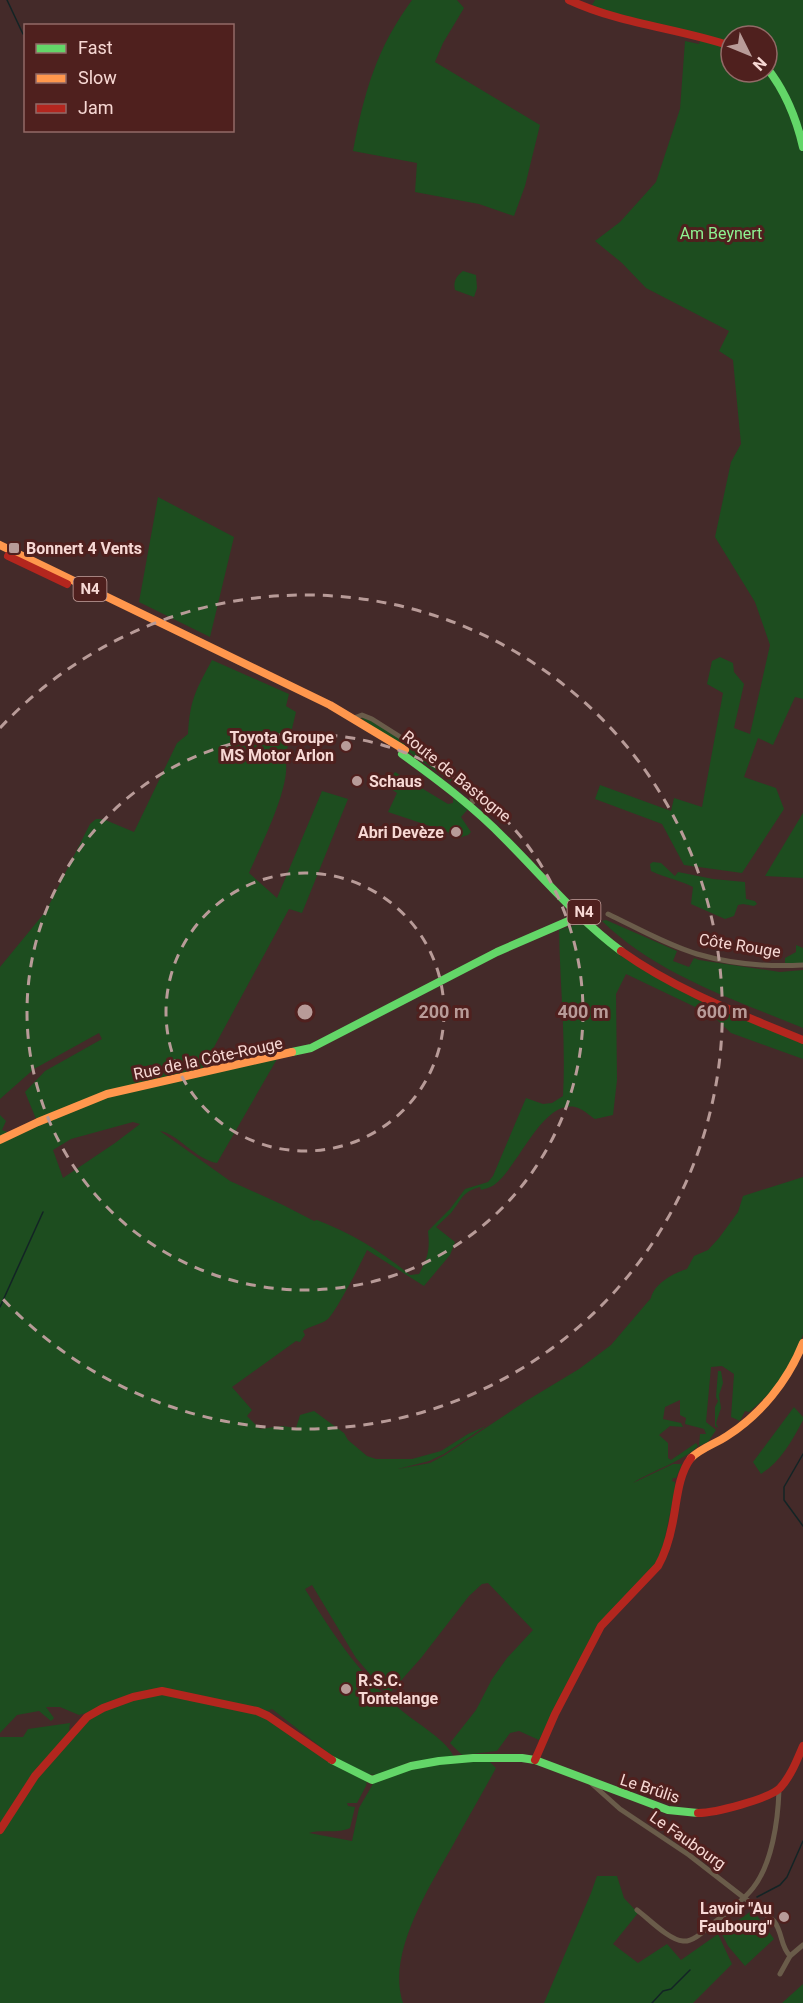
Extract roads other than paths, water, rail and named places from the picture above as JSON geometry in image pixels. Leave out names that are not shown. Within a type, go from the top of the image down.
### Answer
[{"type":"main road","points":[[569,0],[589,10],[615,18],[719,42]]},
{"type":"main road","points":[[779,82],[796,117],[803,147]]},
{"type":"main road","name":"Route de Bastogne","points":[[0,545],[354,718],[473,802],[598,926],[645,963],[691,989],[803,1034]]},
{"type":"main road","name":"Route de Bastogne","points":[[0,552],[302,697],[403,752],[502,836],[580,916],[619,951],[666,981],[704,1000],[803,1040]]},
{"type":"main road","name":"Rue de la Côte-Rouge","points":[[0,1140],[101,1095],[311,1048],[498,952],[580,916]]},
{"type":"main road","points":[[535,1760],[546,1733],[601,1626],[666,1555],[678,1490],[687,1461],[732,1433],[769,1398],[788,1375],[803,1343]]},
{"type":"main road","name":"Le Brûlis","points":[[0,1830],[35,1776],[87,1718],[96,1711],[149,1692],[162,1691],[257,1711],[268,1716],[338,1764],[372,1780],[426,1763],[493,1757],[535,1760],[668,1810],[696,1814],[720,1812],[770,1796],[779,1790]]},
{"type":"main road","points":[[779,1790],[803,1746]]},
{"type":"street","points":[[354,718],[362,715],[372,719],[432,757],[471,794],[473,802]]},
{"type":"street","name":"Côte Rouge","points":[[609,914],[696,954],[739,962],[780,966],[803,965]]},
{"type":"street","name":"Le Faubourg","points":[[588,1780],[621,1809],[689,1855],[774,1921],[780,1930],[784,1948],[790,1956]]},
{"type":"street","points":[[637,1910],[672,1937],[689,1941],[745,1897],[761,1876],[767,1863],[779,1790]]},
{"type":"street","points":[[780,1974],[790,1956],[803,1945]]},
{"type":"waterway","points":[[7,0],[23,34]]},
{"type":"waterway","points":[[0,1307],[43,1212]]},
{"type":"waterway","points":[[803,1454],[784,1487],[784,1500],[803,1526]]},
{"type":"waterway","points":[[757,1897],[780,1885],[787,1877],[803,1841]]},
{"type":"waterway","points":[[652,2003],[663,1991],[671,1989],[690,1970]]},
{"type":"place","name":"Bonnert 4 Vents","points":[[14,548]]},
{"type":"place","name":"Toyota Groupe MS Motor Arlon","points":[[346,746]]},
{"type":"place","name":"Schaus","points":[[357,781]]},
{"type":"place","name":"Abri Devèze","points":[[456,832]]},
{"type":"place","name":"R.S.C. Tontelange","points":[[346,1689]]},
{"type":"place","name":"Lavoir \"Au Faubourg\"","points":[[784,1917]]},
{"type":"park label","name":"Am Beynert","points":[[721,233]]}]
